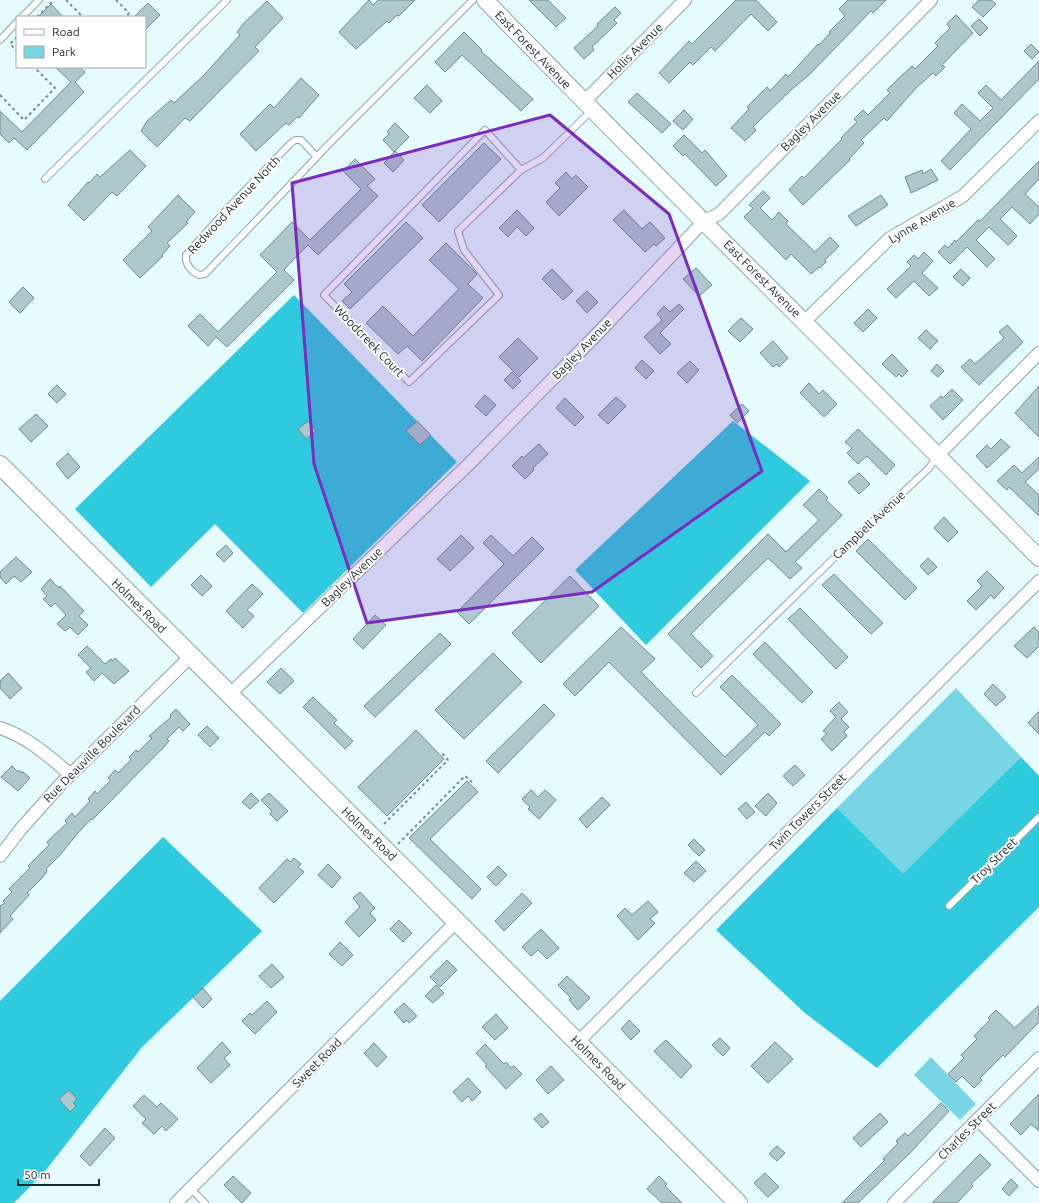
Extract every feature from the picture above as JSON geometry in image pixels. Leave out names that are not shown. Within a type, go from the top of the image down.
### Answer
[{"type":"main road","name":"Holmes Road","points":[[0,465],[190,657],[457,921],[738,1203]]},
{"type":"street","name":"East Forest Avenue","points":[[485,0],[588,106],[805,321],[1039,558]]},
{"type":"street","name":"Hollis Avenue","points":[[588,106],[685,0]]},
{"type":"street","name":"Bagley Avenue","points":[[229,695],[468,465],[598,333],[704,222],[719,214],[930,0]]},
{"type":"street","name":"Lynne Avenue","points":[[805,321],[890,238],[963,196],[1039,121]]},
{"type":"street","name":"Campbell Avenue","points":[[938,455],[1039,353]]},
{"type":"street","name":"Twin Towers Street","points":[[577,1043],[1039,581]]},
{"type":"street","name":"Rue Deauville Boulevard","points":[[0,856],[20,830],[70,774],[190,657]]},
{"type":"street","points":[[0,728],[18,734],[32,743],[70,774]]},
{"type":"street","name":"Sweet Road","points":[[176,1203],[457,921]]},
{"type":"street","name":"Charles Street","points":[[894,1203],[1039,1058]]},
{"type":"street","points":[[978,1120],[1039,1181]]},
{"type":"lane","points":[[23,16],[39,0]]},
{"type":"lane","points":[[45,179],[227,0]]},
{"type":"lane","name":"Redwood Avenue North","points":[[317,157],[298,139],[290,144],[230,206],[186,255],[186,261],[192,271],[199,275],[205,274],[317,157],[473,0]]},
{"type":"lane","points":[[0,40],[16,23]]},
{"type":"lane","name":"Woodcreek Court","points":[[521,170],[485,130],[324,295],[409,382],[499,295],[464,250],[458,231],[521,170],[542,158],[588,106]]},
{"type":"lane","name":"Campbell Avenue","points":[[696,693],[834,558],[929,468],[938,455]]},
{"type":"lane","name":"Troy Street","points":[[949,906],[1039,817]]},
{"type":"lane","points":[[191,1189],[205,1203]]},
{"type":"path","points":[[38,16],[54,0]]},
{"type":"path","points":[[66,0],[82,16]]},
{"type":"path","points":[[116,0],[130,14],[127,16]]},
{"type":"path","points":[[16,38],[10,44],[16,50]]},
{"type":"path","points":[[0,95],[24,120],[56,88],[35,68]]},
{"type":"path","points":[[384,824],[448,760],[441,752]]},
{"type":"path","points":[[397,845],[465,776],[473,783]]},
{"type":"highlighted area","points":[[550,115],[669,214],[762,471],[592,592],[367,623],[314,464],[292,183]]},
{"type":"green space","points":[[956,688],[1021,757],[903,875],[837,808]]},
{"type":"green space","points":[[931,1057],[976,1104],[960,1120],[914,1075]]},
{"type":"shaded area","points":[[294,295],[457,462],[303,613],[215,524],[151,587],[75,509]]},
{"type":"shaded area","points":[[733,421],[810,481],[646,645],[575,570]]},
{"type":"shaded area","points":[[1021,757],[1039,776],[1039,907],[877,1068],[805,1013],[716,930],[837,808],[903,874]]},
{"type":"shaded area","points":[[163,837],[262,931],[142,1047],[45,1171],[14,1203],[0,1203],[0,1001]]},
{"type":"building","points":[[369,0],[373,5],[378,0],[415,0],[399,16],[397,15],[389,23],[387,21],[356,49],[339,32]]},
{"type":"building","points":[[529,0],[548,0],[566,18],[556,27]]},
{"type":"building","points":[[736,0],[756,0],[777,22],[768,31],[751,14],[715,51],[711,47],[693,65],[690,62],[669,83],[659,73],[689,41],[692,44]]},
{"type":"building","points":[[848,0],[886,0],[873,13],[871,11],[809,75],[792,89],[753,127],[756,130],[745,141],[731,128],[749,109],[747,107],[767,87],[770,91],[786,74],[788,77],[830,33],[829,32],[845,16],[839,9]]},
{"type":"building","points":[[979,0],[991,0],[996,4],[983,17],[972,7]]},
{"type":"building","points":[[267,1],[283,18],[255,47],[259,51],[190,121],[185,118],[157,147],[141,131],[147,121],[171,100],[174,103],[204,75],[240,35],[237,32],[244,23]]},
{"type":"building","points":[[148,3],[160,15],[146,29],[146,16],[135,16]]},
{"type":"building","points":[[51,4],[62,16],[39,16]]},
{"type":"building","points":[[615,7],[621,13],[614,20],[617,23],[592,47],[594,50],[584,59],[574,48],[598,26],[597,24]]},
{"type":"building","points":[[956,15],[973,33],[942,65],[945,67],[936,76],[933,73],[916,88],[887,121],[884,118],[861,140],[864,143],[849,159],[850,160],[803,205],[789,190],[802,176],[804,178],[842,139],[841,138],[857,122],[854,119],[863,110],[868,115],[890,93],[887,90],[896,81],[912,66],[915,69],[938,46],[935,43],[950,28],[947,24]]},
{"type":"building","points":[[979,19],[988,28],[980,36],[971,26]]},
{"type":"building","points":[[464,32],[482,50],[481,51],[533,99],[521,111],[462,55],[445,72],[435,62]]},
{"type":"building","points":[[1031,44],[1039,52],[1032,59],[1024,51]]},
{"type":"building","points":[[1039,61],[1039,79],[950,170],[941,161],[971,129],[954,113],[962,104],[980,121],[993,108],[978,93],[986,85],[1001,100]]},
{"type":"building","points":[[56,68],[81,68],[85,72],[75,82],[84,92],[27,150],[14,138],[9,143],[0,134],[0,111],[22,132],[71,82]]},
{"type":"building","points":[[301,78],[319,95],[299,118],[297,117],[289,125],[286,123],[256,151],[240,134],[270,104],[274,108]]},
{"type":"building","points":[[427,85],[442,101],[430,113],[414,98]]},
{"type":"building","points":[[637,93],[671,124],[662,133],[628,102]]},
{"type":"building","points":[[684,110],[693,119],[683,130],[673,121]]},
{"type":"building","points":[[395,123],[409,137],[394,152],[383,140],[389,134],[387,132]]},
{"type":"building","points":[[684,135],[702,153],[705,150],[727,176],[716,186],[685,154],[683,156],[673,146]]},
{"type":"building","points":[[484,143],[501,159],[439,222],[422,205]]},
{"type":"building","points":[[130,150],[146,166],[117,196],[112,192],[84,221],[68,205],[97,174],[100,177]]},
{"type":"building","points":[[395,151],[404,160],[393,172],[384,163]]},
{"type":"building","points":[[355,159],[375,179],[367,186],[378,196],[318,255],[308,245],[291,262],[284,270],[294,280],[227,347],[216,337],[208,346],[188,326],[200,314],[218,332],[277,272],[260,255],[292,222],[310,240],[361,189],[343,171]]},
{"type":"building","points":[[1039,161],[1039,179],[1025,194],[1039,207],[1039,214],[1030,224],[1012,207],[1000,219],[1017,236],[1008,245],[989,227],[976,240],[995,259],[987,267],[967,247],[950,264],[938,252],[945,245],[948,248],[978,220],[980,221]]},
{"type":"building","points":[[931,169],[938,180],[911,193],[905,177],[922,170],[923,174]]},
{"type":"building","points":[[566,172],[572,179],[576,175],[588,187],[559,216],[546,202],[560,188],[555,183]]},
{"type":"building","points":[[763,191],[770,198],[760,208],[772,220],[779,212],[788,221],[786,224],[815,252],[830,237],[839,246],[825,260],[826,262],[820,268],[819,267],[811,274],[791,254],[786,260],[744,217],[753,208],[749,205]]},
{"type":"building","points":[[178,195],[195,212],[186,222],[188,223],[167,243],[170,246],[162,255],[163,256],[140,278],[123,260],[152,231],[148,227]]},
{"type":"building","points":[[881,195],[888,205],[856,226],[848,216]]},
{"type":"building","points":[[517,210],[534,228],[526,236],[517,227],[508,237],[499,228]]},
{"type":"building","points":[[624,210],[642,229],[650,222],[665,238],[656,246],[654,244],[645,252],[613,220]]},
{"type":"building","points":[[406,222],[423,238],[350,309],[342,301],[352,292],[344,284]]},
{"type":"building","points":[[446,243],[477,274],[468,284],[483,298],[422,361],[407,346],[398,354],[366,323],[383,306],[413,336],[459,289],[429,260]]},
{"type":"building","points":[[924,252],[933,261],[922,273],[938,288],[929,296],[914,281],[896,298],[887,289],[911,266],[907,262],[914,255],[918,259]]},
{"type":"building","points":[[696,268],[712,285],[699,296],[683,279]]},
{"type":"building","points":[[552,269],[573,291],[563,300],[542,279]]},
{"type":"building","points":[[961,269],[970,278],[963,286],[953,277]]},
{"type":"building","points":[[23,287],[34,298],[20,313],[9,302]]},
{"type":"building","points":[[587,291],[598,302],[587,313],[576,301]]},
{"type":"building","points":[[679,304],[684,309],[660,333],[671,344],[660,354],[644,337],[662,320],[657,314],[664,306],[670,312]]},
{"type":"building","points":[[868,309],[877,318],[863,332],[854,323]]},
{"type":"building","points":[[741,318],[753,329],[740,342],[728,331]]},
{"type":"building","points":[[1007,325],[1023,342],[979,385],[961,367],[970,359],[975,364],[1004,338],[999,332]]},
{"type":"building","points":[[926,330],[938,341],[930,349],[918,338]]},
{"type":"building","points":[[518,338],[538,358],[519,377],[499,357]]},
{"type":"building","points":[[773,341],[788,358],[779,367],[777,364],[773,367],[760,353]]},
{"type":"building","points":[[892,354],[908,371],[902,377],[899,374],[896,377],[882,364]]},
{"type":"building","points":[[642,360],[654,371],[646,379],[635,368]]},
{"type":"building","points":[[690,361],[699,370],[687,383],[677,373]]},
{"type":"building","points":[[937,364],[944,371],[938,377],[931,371]]},
{"type":"building","points":[[512,372],[521,381],[513,389],[504,380]]},
{"type":"building","points":[[809,383],[819,394],[823,390],[837,404],[824,417],[800,393]]},
{"type":"building","points":[[57,385],[66,394],[57,403],[48,394]]},
{"type":"building","points":[[1039,386],[1039,437],[1015,413]]},
{"type":"building","points":[[952,389],[963,400],[943,420],[930,406],[941,396],[943,398]]},
{"type":"building","points":[[485,395],[496,405],[486,416],[475,406]]},
{"type":"building","points":[[616,397],[626,406],[608,424],[598,415]]},
{"type":"building","points":[[565,398],[584,417],[575,426],[556,408]]},
{"type":"building","points":[[742,404],[749,411],[737,423],[730,415]]},
{"type":"building","points":[[36,414],[48,426],[31,442],[19,429]]},
{"type":"building","points":[[308,421],[316,431],[306,439],[298,429]]},
{"type":"building","points":[[417,421],[431,435],[420,445],[406,431]]},
{"type":"building","points":[[858,429],[895,465],[886,475],[867,456],[858,464],[847,453],[852,448],[845,442]]},
{"type":"building","points":[[1001,439],[1010,447],[987,468],[976,456],[987,445],[991,449]]},
{"type":"building","points":[[539,444],[548,454],[533,468],[534,470],[525,479],[512,466],[522,456],[523,458]]},
{"type":"building","points":[[68,453],[80,467],[68,479],[56,464]]},
{"type":"building","points":[[1039,457],[1039,469],[1025,482],[1039,495],[1039,516],[1009,487],[1007,490],[997,481],[1014,465],[1022,473]]},
{"type":"building","points":[[859,473],[870,484],[859,494],[848,482]]},
{"type":"building","points":[[819,489],[828,498],[826,500],[842,515],[795,562],[802,568],[790,579],[768,558],[691,634],[713,656],[701,668],[668,634],[768,534],[786,552],[819,520],[803,505]]},
{"type":"building","points":[[944,517],[958,532],[948,542],[934,528]]},
{"type":"building","points":[[461,535],[474,548],[450,571],[437,559]]},
{"type":"building","points":[[491,535],[513,556],[532,537],[544,549],[469,624],[457,612],[504,564],[483,543]]},
{"type":"building","points":[[868,539],[917,588],[905,600],[856,551]]},
{"type":"building","points":[[226,545],[233,553],[224,562],[216,554]]},
{"type":"building","points":[[16,557],[32,572],[21,582],[14,576],[6,584],[0,577],[0,572]]},
{"type":"building","points":[[928,558],[937,567],[928,575],[920,566]]},
{"type":"building","points":[[987,571],[1004,588],[994,599],[991,595],[976,610],[967,601],[982,586],[977,581]]},
{"type":"building","points":[[834,574],[883,623],[871,634],[822,585]]},
{"type":"building","points":[[201,575],[212,586],[202,596],[191,585]]},
{"type":"building","points":[[570,576],[599,606],[541,663],[512,633]]},
{"type":"building","points":[[50,579],[59,588],[60,586],[84,611],[79,616],[88,625],[78,635],[70,627],[65,631],[57,624],[66,615],[55,603],[51,607],[43,599],[47,596],[41,589]]},
{"type":"building","points":[[252,584],[263,594],[247,610],[254,616],[243,628],[226,611]]},
{"type":"building","points":[[800,608],[848,657],[836,669],[788,619]]},
{"type":"building","points":[[375,615],[386,625],[363,649],[353,639]]},
{"type":"building","points":[[621,627],[655,659],[641,672],[725,757],[758,725],[720,687],[732,675],[781,724],[769,736],[765,732],[721,775],[609,662],[575,696],[563,684]]},
{"type":"building","points":[[1034,627],[1039,632],[1039,646],[1027,658],[1014,646]]},
{"type":"building","points":[[440,633],[451,644],[375,717],[364,706]]},
{"type":"building","points":[[765,642],[813,692],[802,703],[753,654]]},
{"type":"building","points":[[87,646],[105,664],[111,659],[113,661],[115,658],[129,671],[114,684],[102,673],[94,681],[86,672],[91,668],[78,655]]},
{"type":"building","points":[[493,653],[522,682],[464,739],[435,710]]},
{"type":"building","points":[[281,668],[294,681],[280,694],[267,682]]},
{"type":"building","points":[[8,673],[22,688],[10,699],[0,688],[0,681]]},
{"type":"building","points":[[993,684],[1006,697],[996,706],[984,694]]},
{"type":"building","points":[[313,697],[337,720],[334,723],[353,741],[345,749],[303,707]]},
{"type":"building","points":[[839,702],[848,712],[841,719],[849,727],[844,732],[847,736],[832,751],[821,739],[827,734],[823,731],[836,717],[830,711]]},
{"type":"building","points":[[544,704],[555,715],[498,773],[486,761]]},
{"type":"building","points":[[176,709],[190,724],[183,731],[179,727],[167,739],[169,741],[163,748],[78,833],[46,869],[47,871],[41,879],[27,893],[29,895],[10,916],[13,919],[0,933],[0,906],[5,903],[3,901],[12,892],[9,889],[30,868],[28,866],[49,845],[47,842],[67,823],[65,821],[72,813],[75,817],[90,801],[88,799],[95,791],[97,794],[111,780],[108,778],[115,770],[118,773],[131,760],[129,757],[136,750],[138,752],[152,738],[149,736],[171,717],[170,715]]},
{"type":"building","points":[[1039,711],[1039,734],[1028,723]]},
{"type":"building","points":[[207,726],[219,738],[210,747],[198,735]]},
{"type":"building","points":[[416,730],[444,759],[387,816],[358,787]]},
{"type":"building","points":[[795,765],[805,775],[793,786],[783,776]]},
{"type":"building","points":[[12,766],[18,772],[19,770],[22,773],[23,772],[30,778],[18,791],[1,777]]},
{"type":"building","points":[[467,781],[478,792],[430,839],[481,889],[472,899],[409,838]]},
{"type":"building","points":[[531,790],[538,797],[545,790],[556,800],[539,819],[528,809],[530,807],[522,799]]},
{"type":"building","points":[[251,793],[259,801],[250,809],[242,802]]},
{"type":"building","points":[[269,793],[288,811],[277,821],[270,814],[272,811],[261,800]]},
{"type":"building","points":[[768,793],[777,803],[766,816],[755,806]]},
{"type":"building","points":[[602,797],[610,805],[587,828],[579,819]]},
{"type":"building","points":[[746,802],[755,812],[747,819],[738,809]]},
{"type":"building","points":[[694,839],[705,850],[699,856],[688,845]]},
{"type":"building","points":[[294,858],[301,864],[298,867],[304,872],[274,903],[259,888],[287,859],[291,862]]},
{"type":"building","points":[[696,861],[706,871],[694,882],[684,873]]},
{"type":"building","points":[[328,864],[341,877],[332,888],[318,875]]},
{"type":"building","points":[[498,866],[507,875],[496,886],[487,877]]},
{"type":"building","points":[[360,892],[375,908],[370,913],[376,920],[359,937],[345,922],[360,907],[353,898]]},
{"type":"building","points":[[522,893],[532,903],[504,931],[495,921]]},
{"type":"building","points":[[648,901],[658,912],[650,919],[655,923],[638,940],[617,916],[625,908],[632,915]]},
{"type":"building","points":[[399,920],[412,933],[403,942],[390,929]]},
{"type":"building","points":[[541,929],[559,948],[547,959],[538,950],[531,956],[522,947]]},
{"type":"building","points":[[340,942],[353,955],[342,966],[329,954]]},
{"type":"building","points":[[447,960],[457,970],[440,987],[430,977]]},
{"type":"building","points":[[272,964],[284,977],[271,988],[259,976]]},
{"type":"building","points":[[567,976],[590,998],[578,1010],[569,1000],[571,998],[558,985]]},
{"type":"building","points":[[436,985],[444,993],[433,1003],[425,996]]},
{"type":"building","points":[[203,988],[212,999],[203,1008],[193,997]]},
{"type":"building","points":[[267,1001],[277,1012],[255,1034],[242,1021],[250,1013],[252,1015]]},
{"type":"building","points":[[404,1003],[417,1016],[409,1023],[407,1020],[404,1023],[394,1012]]},
{"type":"building","points":[[1039,1005],[1039,1022],[1005,1057],[1003,1055],[980,1078],[982,1080],[974,1088],[962,1076],[956,1082],[948,1074],[964,1058],[961,1055],[977,1039],[974,1036],[990,1020],[988,1018],[996,1010],[1015,1028]]},
{"type":"building","points":[[496,1014],[508,1028],[495,1040],[482,1027]]},
{"type":"building","points":[[629,1020],[640,1031],[631,1040],[621,1029]]},
{"type":"building","points":[[720,1038],[730,1048],[723,1056],[712,1045]]},
{"type":"building","points":[[666,1040],[692,1066],[681,1078],[654,1051]]},
{"type":"building","points":[[222,1042],[231,1052],[224,1058],[230,1065],[211,1083],[197,1068]]},
{"type":"building","points":[[775,1042],[793,1059],[768,1083],[751,1066]]},
{"type":"building","points":[[374,1043],[387,1057],[377,1067],[364,1053]]},
{"type":"building","points":[[485,1044],[504,1064],[506,1062],[511,1068],[514,1066],[522,1074],[506,1089],[485,1066],[487,1065],[476,1053]]},
{"type":"building","points":[[551,1066],[564,1080],[548,1094],[536,1080]]},
{"type":"building","points":[[468,1078],[481,1092],[472,1101],[468,1096],[462,1102],[453,1092]]},
{"type":"building","points":[[69,1090],[77,1099],[73,1103],[76,1106],[70,1112],[59,1099]]},
{"type":"building","points":[[1039,1094],[1039,1131],[1031,1124],[1021,1135],[1010,1124]]},
{"type":"building","points":[[144,1095],[157,1107],[161,1103],[178,1119],[166,1131],[162,1126],[154,1134],[142,1123],[146,1119],[133,1106]]},
{"type":"building","points":[[941,1103],[949,1111],[909,1154],[858,1203],[842,1203],[885,1160],[883,1159],[898,1143],[896,1141],[905,1133],[908,1136]]},
{"type":"building","points":[[541,1113],[549,1122],[542,1128],[534,1119]]},
{"type":"building","points":[[880,1113],[888,1122],[861,1147],[853,1138]]},
{"type":"building","points":[[105,1128],[115,1138],[90,1166],[80,1156]]},
{"type":"building","points":[[777,1146],[785,1153],[777,1161],[769,1154]]},
{"type":"building","points":[[980,1154],[991,1165],[971,1184],[973,1186],[957,1203],[932,1203]]},
{"type":"building","points":[[765,1173],[779,1187],[768,1197],[754,1183]]},
{"type":"building","points":[[233,1176],[251,1193],[242,1203],[224,1185]]},
{"type":"building","points":[[659,1176],[667,1184],[665,1186],[682,1203],[662,1203],[647,1189]]},
{"type":"building","points":[[1011,1179],[1018,1186],[1009,1196],[1002,1189]]}]
